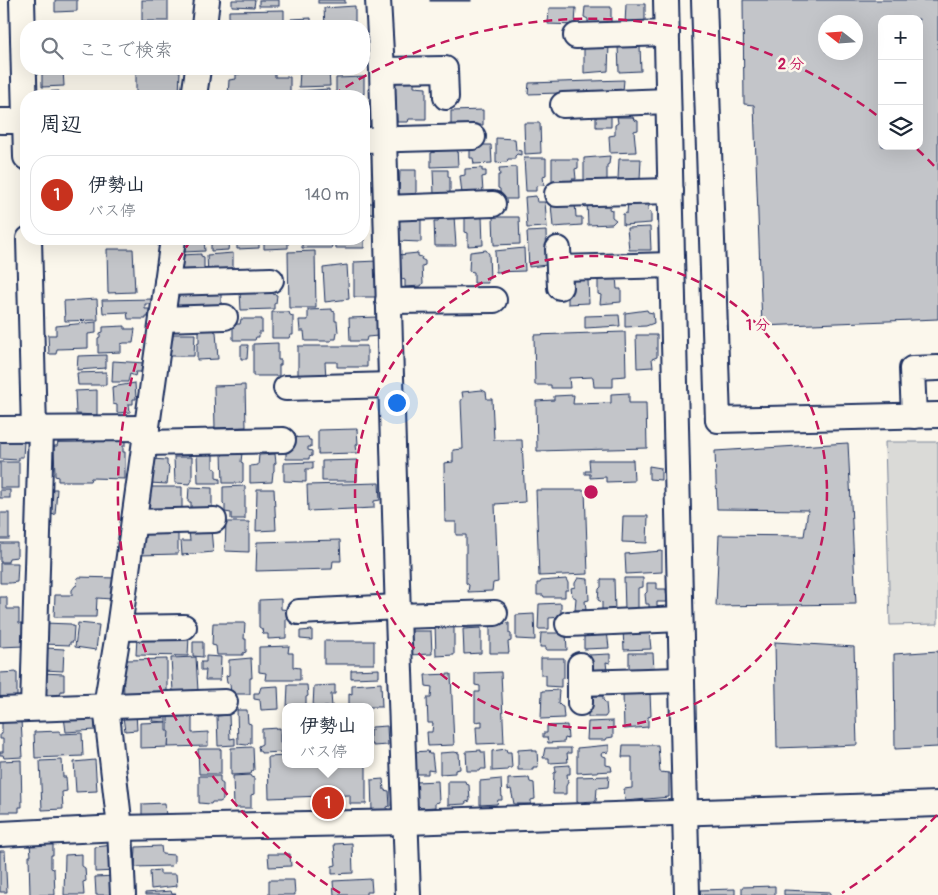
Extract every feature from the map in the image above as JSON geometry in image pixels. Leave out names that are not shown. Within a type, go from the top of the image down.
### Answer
[{"type":"street","points":[[22,0],[23,20]]},
{"type":"street","points":[[205,20],[208,0]]},
{"type":"street","points":[[378,0],[382,70],[374,139],[386,208],[408,895]]},
{"type":"street","points":[[666,0],[687,895]]},
{"type":"street","points":[[704,0],[718,420],[938,415]]},
{"type":"street","points":[[576,36],[667,33]]},
{"type":"street","points":[[382,70],[445,69],[446,97]]},
{"type":"street","points":[[24,75],[25,90]]},
{"type":"street","points":[[195,90],[197,75]]},
{"type":"street","points":[[563,105],[668,101]]},
{"type":"street","points":[[0,121],[20,123]]},
{"type":"street","points":[[374,139],[473,137]]},
{"type":"street","points":[[557,194],[670,190]]},
{"type":"street","points":[[386,208],[493,204]]},
{"type":"street","points":[[29,245],[37,429],[33,708]]},
{"type":"street","points":[[123,895],[120,828],[106,706],[119,628],[173,245]]},
{"type":"street","points":[[559,268],[672,265]]},
{"type":"street","points":[[167,283],[271,280]]},
{"type":"street","points":[[388,301],[494,300]]},
{"type":"street","points":[[162,319],[225,317]]},
{"type":"street","points":[[914,416],[912,369],[938,368]]},
{"type":"street","points":[[286,388],[391,385]]},
{"type":"street","points":[[0,429],[37,429],[146,436],[251,451],[283,440]]},
{"type":"street","points":[[134,522],[214,520]]},
{"type":"street","points":[[299,612],[494,613]]},
{"type":"street","points":[[568,624],[680,619]]},
{"type":"street","points":[[119,628],[184,627]]},
{"type":"street","points":[[580,684],[681,680]]},
{"type":"street","points":[[0,710],[225,702]]},
{"type":"street","points":[[0,834],[120,828],[406,822],[938,804]]},
{"type":"shaded area","points":[[885,442],[938,442],[938,624],[890,625]]},
{"type":"building","points":[[55,0],[77,0],[77,11],[55,12]]},
{"type":"building","points":[[142,0],[168,0],[168,20],[142,20]]},
{"type":"building","points":[[232,0],[255,0],[254,7],[232,6]]},
{"type":"building","points":[[259,0],[279,0],[279,6],[259,6]]},
{"type":"building","points":[[318,0],[345,0],[345,3],[318,3]]},
{"type":"building","points":[[471,0],[471,1],[430,1]]},
{"type":"building","points":[[743,0],[938,0],[938,319],[762,326],[754,105],[744,104]]},
{"type":"building","points":[[626,4],[645,4],[645,22],[641,25],[625,24]]},
{"type":"building","points":[[355,6],[355,20],[325,20],[324,8]]},
{"type":"building","points":[[585,7],[611,7],[611,25],[588,24],[588,19],[584,17]]},
{"type":"building","points":[[549,8],[576,8],[575,25],[548,24]]},
{"type":"building","points":[[284,10],[284,20],[229,20],[229,11]]},
{"type":"building","points":[[311,18],[311,20],[291,20]]},
{"type":"building","points":[[609,44],[608,71],[584,73],[584,45]]},
{"type":"building","points":[[618,45],[640,46],[641,71],[619,72]]},
{"type":"building","points":[[42,75],[63,75],[64,86],[42,87]]},
{"type":"building","points":[[136,75],[180,75],[179,90],[136,90]]},
{"type":"building","points":[[236,75],[290,77],[290,90],[228,90],[229,80],[236,79]]},
{"type":"building","points":[[300,75],[329,75],[330,86],[299,87]]},
{"type":"building","points":[[364,77],[364,90],[336,90],[336,78]]},
{"type":"building","points":[[624,80],[623,91],[528,94],[529,83]]},
{"type":"building","points":[[395,81],[414,81],[414,87],[426,88],[426,119],[409,119],[408,122],[397,122]]},
{"type":"building","points":[[483,110],[483,125],[451,125],[451,111]]},
{"type":"building","points":[[611,111],[611,127],[596,127],[596,112]]},
{"type":"building","points":[[617,117],[633,117],[634,120],[638,121],[638,130],[634,131],[636,152],[610,153],[609,136],[615,135],[615,125],[618,123]]},
{"type":"building","points":[[524,123],[540,123],[541,153],[525,154]]},
{"type":"building","points":[[496,138],[515,139],[516,150],[521,151],[521,155],[517,154],[515,159],[508,159],[507,162],[496,163]]},
{"type":"building","points":[[470,145],[491,145],[492,163],[474,164],[473,158],[470,158]]},
{"type":"building","points":[[457,148],[458,166],[431,167],[431,153],[437,149]]},
{"type":"building","points":[[610,156],[609,164],[607,165],[607,181],[584,181],[584,158]]},
{"type":"building","points":[[524,158],[546,158],[546,175],[543,176],[544,185],[536,186],[536,191],[526,191]]},
{"type":"building","points":[[552,159],[578,159],[578,168],[575,169],[576,179],[572,179],[572,182],[552,182]]},
{"type":"building","points":[[619,159],[641,159],[640,180],[618,179]]},
{"type":"building","points":[[516,167],[517,199],[505,199],[505,197],[500,196],[500,189],[498,188],[499,168]]},
{"type":"building","points":[[482,168],[482,171],[486,171],[486,176],[482,177],[483,192],[462,194],[460,176],[465,175],[465,169]]},
{"type":"building","points":[[400,170],[416,170],[416,197],[405,197],[399,194]]},
{"type":"building","points":[[433,170],[448,170],[450,193],[434,194]]},
{"type":"building","points":[[536,196],[537,202],[545,202],[547,227],[527,228],[525,197]]},
{"type":"building","points":[[645,200],[652,204],[648,207],[648,211],[651,212],[651,223],[623,225],[623,214],[627,213],[628,202]]},
{"type":"building","points":[[610,201],[609,209],[612,210],[612,217],[616,220],[612,224],[588,225],[587,202]]},
{"type":"building","points":[[575,202],[576,217],[582,217],[582,225],[553,227],[551,204]]},
{"type":"building","points":[[370,203],[375,203],[375,214],[370,214]]},
{"type":"building","points":[[421,215],[421,242],[396,241],[397,216]]},
{"type":"building","points":[[440,215],[454,216],[456,246],[435,246],[434,221],[438,221]]},
{"type":"building","points":[[465,216],[482,216],[483,245],[468,246],[468,233],[465,232]]},
{"type":"building","points":[[493,217],[519,217],[520,244],[494,245]]},
{"type":"building","points":[[650,227],[651,250],[629,250],[627,228]]},
{"type":"building","points":[[546,231],[547,265],[529,267],[527,232]]},
{"type":"building","points":[[185,245],[204,245],[205,251],[185,252]]},
{"type":"building","points":[[211,245],[229,245],[228,250],[211,251]]},
{"type":"building","points":[[237,245],[259,245],[259,248],[237,249]]},
{"type":"building","points":[[264,245],[288,245],[288,248],[264,249]]},
{"type":"building","points":[[302,245],[332,245],[332,248],[302,248]]},
{"type":"building","points":[[336,245],[364,245],[364,248],[336,248]]},
{"type":"building","points":[[524,248],[525,271],[496,272],[495,251]]},
{"type":"building","points":[[107,249],[133,249],[135,292],[108,293]]},
{"type":"building","points":[[486,250],[489,254],[490,279],[487,279],[488,283],[474,283],[474,272],[469,271],[470,252]]},
{"type":"building","points":[[315,251],[316,308],[289,308],[288,252]]},
{"type":"building","points":[[233,253],[233,274],[208,275],[207,255]]},
{"type":"building","points":[[418,253],[418,256],[422,257],[421,259],[425,261],[425,265],[422,266],[423,283],[421,286],[405,287],[405,280],[399,278],[398,255]]},
{"type":"building","points":[[201,254],[204,257],[204,271],[181,275],[181,255]]},
{"type":"building","points":[[377,261],[377,297],[354,297],[354,262]]},
{"type":"building","points":[[347,265],[349,299],[325,302],[323,268]]},
{"type":"building","points":[[616,276],[617,289],[621,289],[621,302],[600,304],[601,295],[598,294],[598,277]]},
{"type":"building","points":[[568,280],[588,280],[589,303],[568,304]]},
{"type":"building","points":[[274,289],[273,294],[277,295],[274,309],[241,310],[240,292]]},
{"type":"building","points":[[221,291],[221,310],[177,311],[177,293]]},
{"type":"building","points":[[97,299],[98,320],[65,321],[64,301]]},
{"type":"building","points":[[154,299],[153,304],[145,304],[145,309],[149,309],[146,319],[128,319],[127,312],[103,313],[102,300]]},
{"type":"building","points":[[332,309],[335,312],[335,321],[337,321],[338,332],[336,339],[331,341],[305,341],[304,331],[300,331],[299,320],[308,320],[308,310]]},
{"type":"building","points":[[647,310],[653,313],[654,323],[646,326],[625,327],[625,313]]},
{"type":"building","points":[[272,312],[289,312],[293,316],[293,335],[290,335],[289,338],[272,338]]},
{"type":"building","points":[[619,315],[620,326],[585,328],[585,316]]},
{"type":"building","points":[[377,317],[378,336],[367,337],[366,341],[350,341],[349,318]]},
{"type":"building","points":[[241,319],[262,319],[262,332],[259,332],[259,337],[256,337],[255,340],[233,340],[233,324],[240,324]]},
{"type":"building","points":[[96,322],[96,333],[88,334],[88,348],[57,349],[56,354],[49,354],[48,335],[56,335],[56,326]]},
{"type":"building","points":[[125,326],[125,329],[135,329],[133,343],[121,344],[121,352],[98,353],[98,338],[100,333],[103,332],[103,327]]},
{"type":"building","points":[[199,327],[214,327],[218,359],[197,360]]},
{"type":"building","points":[[625,332],[626,376],[613,377],[613,387],[594,387],[593,377],[569,378],[570,388],[551,388],[551,385],[535,385],[534,335]]},
{"type":"building","points":[[170,334],[195,334],[194,356],[170,356]]},
{"type":"building","points":[[636,335],[657,335],[657,357],[652,359],[653,367],[637,368]]},
{"type":"building","points":[[278,343],[278,360],[281,360],[279,376],[253,376],[253,344]]},
{"type":"building","points":[[241,345],[248,345],[247,359],[241,359]]},
{"type":"building","points":[[298,346],[367,346],[367,367],[337,367],[337,362],[325,362],[326,378],[298,379]]},
{"type":"building","points":[[106,355],[106,368],[77,370],[78,356]]},
{"type":"building","points":[[113,361],[145,363],[144,372],[136,372],[135,376],[130,374],[128,382],[112,382]]},
{"type":"building","points":[[106,372],[106,385],[78,385],[77,373]]},
{"type":"building","points":[[135,383],[136,399],[133,399],[133,404],[129,404],[130,412],[117,413],[117,405],[113,404],[112,387]]},
{"type":"building","points":[[245,385],[246,427],[215,428],[214,386]]},
{"type":"building","points":[[97,390],[97,415],[76,414],[75,391]]},
{"type":"building","points":[[482,390],[486,392],[487,399],[492,399],[494,440],[522,440],[525,502],[495,504],[498,582],[493,583],[492,591],[468,592],[469,585],[466,583],[466,535],[456,535],[456,522],[445,522],[444,463],[453,462],[453,450],[463,449],[462,392]]},
{"type":"building","points":[[629,393],[629,403],[646,403],[647,448],[537,451],[536,401],[554,400],[554,396],[574,395],[573,404],[611,403],[611,394]]},
{"type":"building","points":[[357,429],[357,453],[318,454],[318,430]]},
{"type":"building","points":[[308,437],[311,440],[311,447],[308,447],[308,450],[312,451],[312,456],[309,459],[286,459],[286,438]]},
{"type":"building","points":[[0,441],[24,442],[23,457],[19,457],[19,460],[0,459]]},
{"type":"building","points":[[125,441],[123,452],[125,452],[125,479],[91,478],[90,481],[58,481],[58,477],[55,476],[54,446],[57,446],[58,442]]},
{"type":"building","points":[[848,443],[856,604],[716,606],[719,535],[804,536],[808,510],[717,509],[715,451]]},
{"type":"building","points":[[222,453],[242,453],[243,481],[241,483],[223,483]]},
{"type":"building","points":[[197,454],[213,454],[213,468],[216,469],[216,478],[220,479],[220,483],[198,483]]},
{"type":"building","points":[[275,454],[276,463],[274,464],[272,482],[250,483],[250,466],[258,465],[259,455]]},
{"type":"building","points":[[174,457],[192,457],[192,480],[190,484],[175,483]]},
{"type":"building","points":[[151,459],[167,460],[169,467],[167,484],[149,483]]},
{"type":"building","points":[[357,460],[357,481],[322,481],[322,461]]},
{"type":"building","points":[[589,460],[633,460],[634,481],[606,482],[606,477],[590,478],[590,474],[585,474],[585,471],[590,471]]},
{"type":"building","points":[[0,462],[19,462],[19,488],[0,488]]},
{"type":"building","points":[[313,462],[313,469],[306,469],[306,482],[284,481],[284,463]]},
{"type":"building","points":[[649,466],[661,468],[661,480],[649,479]]},
{"type":"building","points":[[379,483],[380,500],[374,501],[374,508],[308,511],[307,485]]},
{"type":"building","points":[[245,486],[245,519],[231,519],[231,513],[225,512],[223,487]]},
{"type":"building","points":[[148,487],[182,487],[182,512],[148,511]]},
{"type":"building","points":[[189,487],[212,488],[212,512],[191,512],[191,502],[188,502]]},
{"type":"building","points":[[47,489],[57,489],[55,515],[46,513]]},
{"type":"building","points":[[257,489],[274,489],[276,530],[256,531]]},
{"type":"building","points":[[0,490],[10,490],[10,498],[0,498]]},
{"type":"building","points":[[536,490],[585,490],[588,574],[539,576]]},
{"type":"building","points":[[0,513],[9,513],[9,539],[0,539]]},
{"type":"building","points":[[623,516],[648,516],[647,543],[622,542]]},
{"type":"building","points":[[226,522],[249,522],[249,552],[225,551]]},
{"type":"building","points":[[178,529],[178,554],[140,555],[140,533]]},
{"type":"building","points":[[211,529],[213,552],[182,555],[181,541],[190,541],[189,531]]},
{"type":"building","points":[[340,540],[341,561],[333,561],[332,569],[256,571],[257,542]]},
{"type":"building","points":[[0,543],[17,543],[17,557],[9,558],[8,562],[0,562]]},
{"type":"building","points":[[662,551],[662,572],[626,574],[625,554]]},
{"type":"building","points":[[0,563],[18,563],[17,582],[0,583]]},
{"type":"building","points":[[78,577],[116,578],[116,584],[112,584],[111,599],[97,598],[96,617],[54,617],[55,595],[72,595],[72,590],[77,585]]},
{"type":"building","points":[[578,578],[588,579],[589,600],[585,601],[586,610],[575,610],[576,598],[572,596],[571,588],[575,587]]},
{"type":"building","points":[[624,578],[643,578],[643,587],[638,588],[638,611],[625,610]]},
{"type":"building","points":[[566,579],[568,590],[565,590],[565,597],[537,595],[537,583]]},
{"type":"building","points":[[601,579],[614,579],[615,612],[602,612],[602,602],[598,600]]},
{"type":"building","points":[[647,583],[657,583],[657,589],[666,589],[667,602],[657,602],[657,610],[649,610],[649,604],[646,604]]},
{"type":"building","points":[[0,597],[7,597],[7,609],[19,609],[19,623],[23,623],[24,646],[0,647]]},
{"type":"building","points":[[281,599],[281,609],[289,610],[289,617],[286,618],[286,638],[268,639],[268,634],[263,634],[262,629],[259,627],[259,600]]},
{"type":"building","points":[[561,603],[561,617],[549,618],[549,629],[538,629],[539,604]]},
{"type":"building","points":[[534,614],[535,640],[516,639],[516,615]]},
{"type":"building","points":[[44,623],[71,624],[74,626],[73,642],[70,642],[70,645],[43,644]]},
{"type":"building","points":[[78,623],[99,625],[96,650],[75,647]]},
{"type":"building","points":[[213,623],[245,623],[244,639],[246,639],[246,652],[243,655],[217,655],[216,646],[212,645]]},
{"type":"building","points":[[509,623],[511,641],[508,642],[509,653],[490,653],[490,625]]},
{"type":"building","points":[[435,624],[454,625],[454,655],[436,656]]},
{"type":"building","points":[[481,628],[481,653],[464,654],[463,629]]},
{"type":"building","points":[[623,629],[649,630],[651,649],[624,650]]},
{"type":"building","points":[[312,630],[312,640],[300,639],[300,631]]},
{"type":"building","points":[[408,631],[431,631],[432,654],[408,655]]},
{"type":"building","points":[[607,631],[609,648],[584,649],[584,632]]},
{"type":"building","points":[[541,633],[566,633],[567,650],[546,650],[546,647],[540,647]]},
{"type":"building","points":[[189,636],[188,656],[136,655],[137,637]]},
{"type":"building","points":[[324,641],[374,641],[374,664],[324,664]]},
{"type":"building","points":[[193,642],[203,642],[203,657],[193,656]]},
{"type":"building","points":[[775,642],[854,647],[857,745],[777,748]]},
{"type":"building","points":[[289,646],[288,653],[293,653],[293,667],[300,668],[300,680],[265,680],[266,673],[259,672],[259,647]]},
{"type":"building","points":[[46,648],[64,649],[63,671],[44,670]]},
{"type":"building","points":[[938,651],[938,747],[895,749],[894,654]]},
{"type":"building","points":[[629,653],[653,653],[654,671],[629,673]]},
{"type":"building","points":[[610,654],[610,663],[606,662],[607,671],[589,671],[588,655]]},
{"type":"building","points":[[206,656],[221,657],[220,680],[205,680],[206,670],[201,670],[201,662],[206,662]]},
{"type":"building","points":[[196,657],[198,691],[173,692],[171,658]]},
{"type":"building","points":[[251,658],[252,678],[250,678],[250,694],[231,694],[230,684],[227,683],[226,676],[229,675],[229,660]]},
{"type":"building","points":[[541,658],[564,658],[564,678],[561,678],[561,687],[546,686],[546,675],[541,675]]},
{"type":"building","points":[[167,659],[167,698],[124,698],[123,663],[126,663],[126,660]]},
{"type":"building","points":[[379,669],[379,677],[351,678],[351,670]]},
{"type":"building","points":[[17,672],[17,699],[0,699],[0,673]]},
{"type":"building","points":[[501,672],[504,743],[477,744],[476,727],[482,727],[482,721],[475,722],[475,692],[480,692],[480,686],[475,685],[475,673]]},
{"type":"building","points":[[42,673],[64,674],[64,691],[61,691],[60,698],[41,696]]},
{"type":"building","points":[[451,674],[454,745],[428,746],[427,732],[432,732],[433,723],[428,723],[427,698],[431,698],[432,687],[426,686],[425,675]]},
{"type":"building","points":[[381,683],[382,707],[374,707],[374,703],[349,703],[349,693],[352,694],[352,685]]},
{"type":"building","points":[[288,685],[307,685],[308,696],[306,697],[306,703],[287,703]]},
{"type":"building","points":[[335,685],[335,694],[331,694],[332,703],[313,703],[314,686]]},
{"type":"building","points":[[278,686],[279,709],[261,710],[260,700],[254,699],[254,693],[259,693],[261,687]]},
{"type":"building","points":[[559,690],[558,703],[563,707],[564,718],[541,719],[542,691]]},
{"type":"building","points":[[650,693],[651,716],[648,717],[648,727],[624,729],[623,694]]},
{"type":"building","points":[[592,696],[603,696],[603,700],[606,703],[607,714],[605,717],[588,717],[588,702],[591,701]]},
{"type":"building","points":[[166,710],[166,722],[152,721],[153,711]]},
{"type":"building","points":[[168,710],[192,710],[192,733],[208,732],[208,746],[168,747]]},
{"type":"building","points":[[237,710],[247,710],[248,723],[251,724],[251,743],[247,745],[238,744]]},
{"type":"building","points":[[136,712],[137,730],[125,731],[123,717]]},
{"type":"building","points":[[95,715],[95,730],[66,732],[64,717]]},
{"type":"building","points":[[229,715],[230,739],[235,738],[235,745],[218,746],[217,716]]},
{"type":"building","points":[[2,719],[21,720],[23,757],[4,758],[3,755],[0,755],[0,752],[3,752],[3,739],[0,739]]},
{"type":"building","points":[[613,721],[613,737],[606,740],[587,740],[588,722]]},
{"type":"building","points":[[166,722],[166,731],[169,731],[168,747],[140,748],[140,723]]},
{"type":"building","points":[[567,725],[568,739],[565,738],[564,742],[548,743],[547,737],[543,737],[543,733],[547,733],[547,726]]},
{"type":"building","points":[[387,726],[388,745],[374,746],[374,727]]},
{"type":"building","points":[[280,728],[282,752],[261,753],[259,751],[258,746],[262,744],[262,729]]},
{"type":"building","points":[[60,731],[60,734],[82,733],[83,756],[35,758],[34,732]]},
{"type":"building","points":[[609,745],[609,752],[602,753],[601,755],[606,757],[606,765],[611,766],[612,771],[577,773],[577,748]]},
{"type":"building","points":[[623,745],[658,745],[660,772],[669,773],[669,797],[625,801],[624,789],[632,788],[632,757],[622,757]]},
{"type":"building","points":[[253,747],[254,770],[251,774],[231,775],[231,748]]},
{"type":"building","points":[[545,748],[571,748],[571,753],[567,753],[568,762],[549,763],[549,758],[543,758]]},
{"type":"building","points":[[198,749],[221,749],[221,774],[199,774]]},
{"type":"building","points":[[506,749],[507,752],[511,752],[512,768],[492,771],[492,751]]},
{"type":"building","points":[[533,749],[533,751],[537,751],[538,767],[533,767],[533,770],[518,770],[518,750]]},
{"type":"building","points":[[481,750],[481,752],[485,752],[486,769],[467,771],[466,751]]},
{"type":"building","points":[[428,751],[429,754],[432,754],[434,771],[428,770],[428,774],[414,774],[413,752]]},
{"type":"building","points":[[440,753],[459,753],[460,769],[455,770],[455,773],[440,774]]},
{"type":"building","points":[[282,756],[282,768],[366,768],[366,804],[350,804],[350,795],[269,798],[268,757]]},
{"type":"building","points":[[21,760],[22,807],[19,807],[19,812],[0,812],[0,761]]},
{"type":"building","points":[[62,760],[63,777],[66,777],[67,791],[62,792],[63,809],[42,810],[40,761]]},
{"type":"building","points":[[95,760],[97,791],[76,792],[74,762]]},
{"type":"building","points":[[570,765],[570,774],[567,774],[566,794],[553,794],[555,766]]},
{"type":"building","points":[[250,775],[254,778],[254,794],[251,795],[251,808],[234,808],[233,776]]},
{"type":"building","points":[[199,776],[220,776],[220,782],[223,784],[223,800],[212,802],[211,804],[199,803]]},
{"type":"building","points":[[609,776],[608,787],[597,788],[596,801],[577,802],[577,777]]},
{"type":"building","points":[[529,778],[530,782],[534,783],[535,799],[531,800],[531,804],[514,804],[511,789],[508,790],[508,779]]},
{"type":"building","points":[[383,779],[384,790],[389,791],[390,806],[387,807],[387,810],[372,811],[371,780]]},
{"type":"building","points":[[501,779],[502,800],[498,800],[497,804],[480,805],[480,781]]},
{"type":"building","points":[[438,781],[439,802],[435,803],[435,807],[421,808],[416,806],[416,782]]},
{"type":"building","points":[[448,781],[465,781],[469,785],[470,801],[465,804],[448,805]]},
{"type":"building","points":[[165,803],[166,817],[142,817],[142,804]]},
{"type":"building","points":[[352,843],[353,873],[332,874],[332,866],[336,865],[334,844]]},
{"type":"building","points":[[30,844],[53,844],[51,868],[54,869],[55,895],[30,895]]},
{"type":"building","points":[[113,845],[116,871],[95,872],[95,847]]},
{"type":"building","points":[[161,846],[162,854],[174,855],[174,863],[171,866],[135,867],[136,847]]},
{"type":"building","points":[[0,851],[5,851],[7,892],[0,892]]},
{"type":"building","points":[[82,854],[82,866],[85,868],[86,881],[83,882],[84,895],[64,895],[65,855]]},
{"type":"building","points":[[268,854],[290,854],[291,866],[269,867]]},
{"type":"building","points":[[160,870],[160,874],[176,874],[177,886],[151,889],[150,871]]},
{"type":"building","points":[[115,876],[116,895],[96,895],[95,877]]},
{"type":"building","points":[[371,879],[372,892],[366,892],[366,895],[334,895],[333,881]]},
{"type":"building","points":[[269,880],[294,880],[295,895],[269,895]]},
{"type":"building","points":[[775,886],[775,895],[742,895],[742,887]]},
{"type":"building","points":[[735,889],[735,895],[699,895],[699,890]]},
{"type":"building","points":[[784,890],[830,892],[830,895],[784,895]]},
{"type":"building","points":[[171,891],[172,894],[176,895],[145,895],[145,893]]},
{"type":"place","name":"伊勢山","points":[[328,803]]}]
